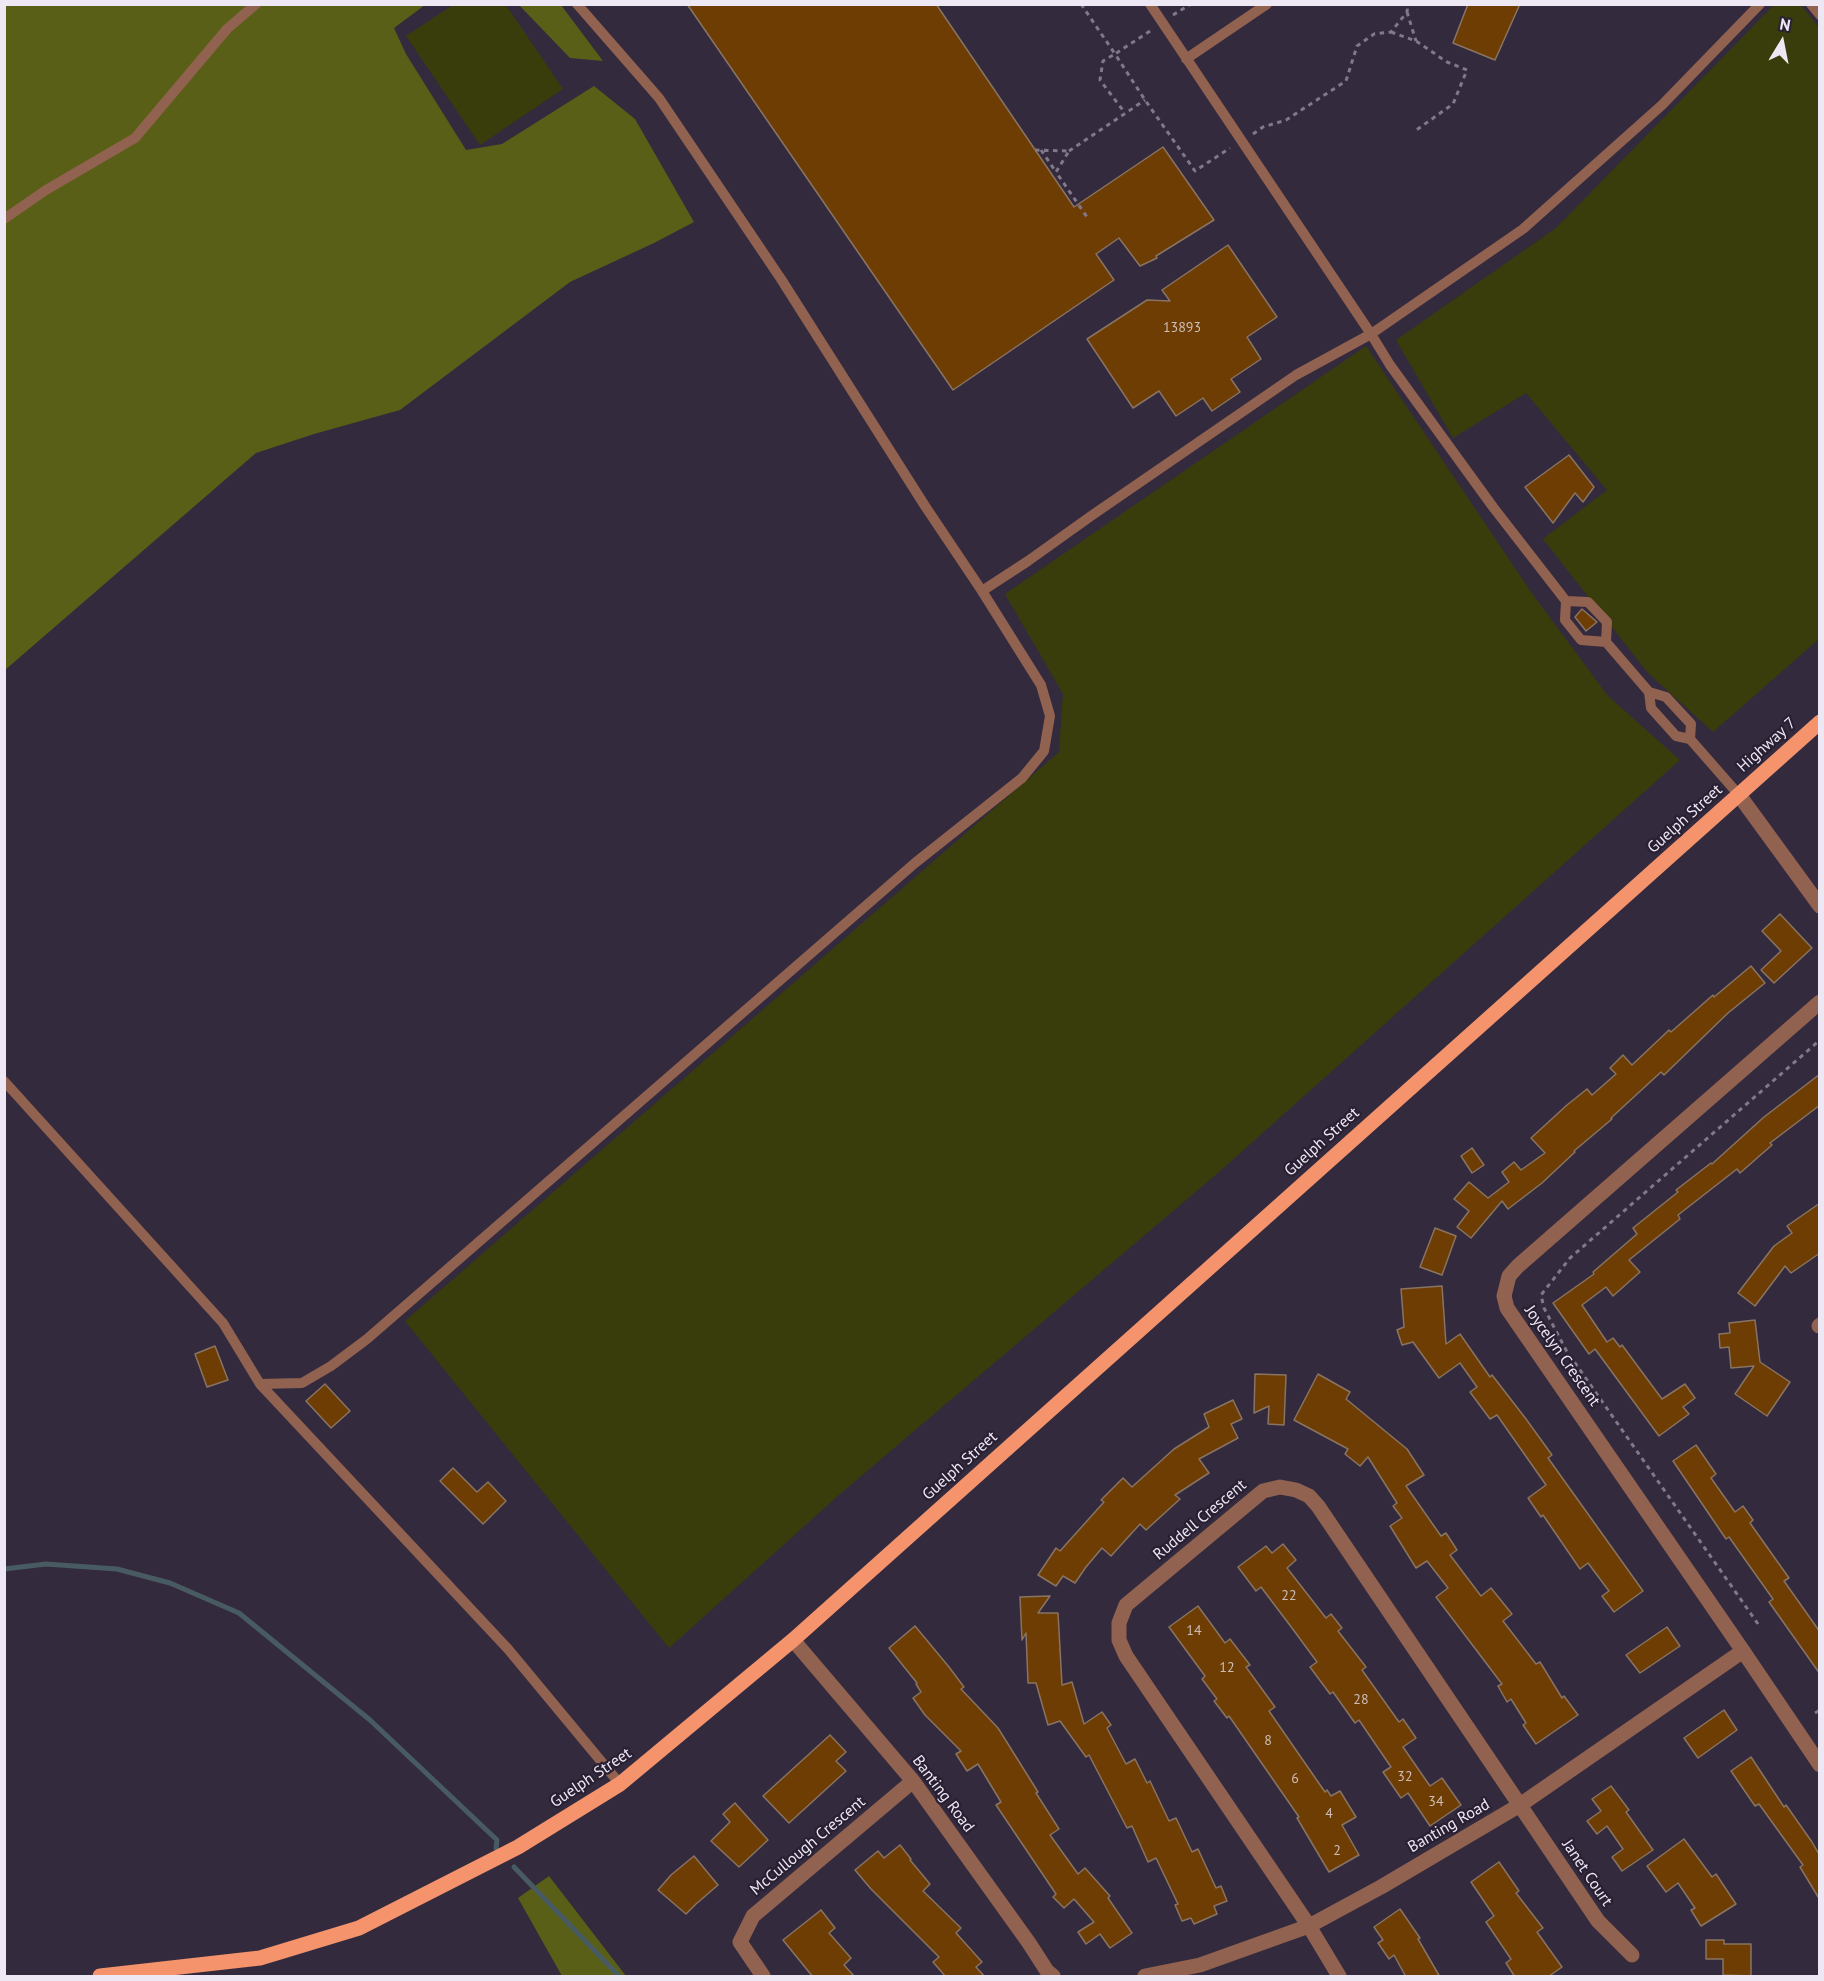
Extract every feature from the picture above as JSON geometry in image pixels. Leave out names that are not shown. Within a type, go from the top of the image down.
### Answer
[{"type":"main road","name":"Highway 7","points":[[1739,795],[1820,722]]},
{"type":"main road","name":"Guelph Street","points":[[100,1977],[260,1958],[359,1928],[518,1847],[620,1784],[793,1640],[1739,795]]},
{"type":"street","points":[[1739,795],[1820,906]]},
{"type":"street","name":"Joycelyn Crescent","points":[[1820,1002],[1518,1266],[1509,1275],[1504,1296],[1507,1308],[1820,1765]]},
{"type":"street","name":"Ruddell Crescent","points":[[1309,1926],[1126,1656],[1119,1640],[1119,1623],[1126,1605],[1263,1491],[1280,1487],[1296,1490],[1309,1496],[1318,1506],[1521,1805]]},
{"type":"street","name":"Banting Road","points":[[793,1640],[913,1781],[1053,1977]]},
{"type":"street","name":"Banting Road","points":[[1145,1977],[1200,1965],[1309,1926],[1381,1887],[1521,1805],[1743,1651]]},
{"type":"street","name":"McCullough Crescent","points":[[762,1977],[740,1942],[753,1916],[913,1781]]},
{"type":"street","name":"Janet Court","points":[[1521,1805],[1598,1921],[1632,1955]]},
{"type":"street","points":[[1309,1926],[1340,1977]]},
{"type":"lane","points":[[4,219],[46,190],[135,138],[226,29],[256,4]]},
{"type":"lane","points":[[260,1384],[302,1383],[331,1366],[367,1339],[915,863],[1022,778],[1044,751],[1050,716],[1041,685],[782,279],[659,98],[577,4]]},
{"type":"lane","points":[[1150,4],[1390,365],[1493,507],[1566,601],[1565,620],[1581,640],[1606,642]]},
{"type":"lane","points":[[1186,59],[1267,4]]},
{"type":"lane","points":[[982,591],[1296,375],[1371,334],[1523,229],[1662,105],[1760,4]]},
{"type":"lane","points":[[1811,4],[1820,15]]},
{"type":"lane","points":[[1566,601],[1588,602],[1607,622],[1606,642],[1649,692],[1666,697],[1691,724],[1690,739]]},
{"type":"lane","points":[[1649,692],[1651,708],[1676,736],[1690,739],[1739,795]]},
{"type":"lane","points":[[4,1081],[223,1323],[260,1384],[508,1649],[620,1784]]},
{"type":"path","points":[[1081,4],[1195,171],[1263,127],[1286,120],[1346,81],[1358,46],[1374,34],[1391,32],[1416,41],[1447,62],[1467,70],[1453,104],[1414,131]]},
{"type":"path","points":[[1125,113],[1100,80],[1103,61],[1191,4]]},
{"type":"path","points":[[1408,4],[1407,12],[1416,41]]},
{"type":"path","points":[[1391,32],[1407,12]]},
{"type":"path","points":[[1056,172],[1069,151],[1145,100]]},
{"type":"path","points":[[1035,150],[1069,151]]},
{"type":"path","points":[[1041,150],[1087,217]]},
{"type":"path","points":[[1758,1624],[1566,1350],[1544,1308],[1541,1295],[1570,1258],[1820,1040]]},
{"type":"path","points":[[1815,1713],[1820,1710]]},
{"type":"green space","points":[[5,5],[425,5],[394,28],[406,54],[466,150],[502,144],[594,86],[635,119],[694,222],[570,282],[400,410],[256,453],[5,670]]},
{"type":"green space","points":[[453,5],[506,5],[563,89],[480,145],[406,36]]},
{"type":"green space","points":[[519,5],[561,5],[603,61],[570,58]]},
{"type":"green space","points":[[1774,5],[1801,5],[1820,29],[1819,639],[1713,732],[1648,673],[1543,539],[1607,490],[1526,393],[1453,438],[1396,340],[1556,228]]},
{"type":"green space","points":[[1366,346],[1531,592],[1608,696],[1680,760],[1219,1172],[840,1494],[669,1648],[405,1321],[1059,752],[1063,694],[1005,594]]},
{"type":"green space","points":[[549,1876],[626,1976],[562,1976],[518,1898]]},
{"type":"building","points":[[687,4],[936,4],[1074,207],[1163,147],[1214,220],[1156,256],[1157,258],[1140,266],[1119,238],[1096,254],[1114,280],[953,390]]},
{"type":"building","points":[[1468,4],[1520,4],[1495,60],[1453,43]]},
{"type":"building","points":[[1228,245],[1277,317],[1247,337],[1261,359],[1231,379],[1240,392],[1212,411],[1203,398],[1176,416],[1159,391],[1133,408],[1087,339],[1147,300],[1170,301],[1162,290]]},
{"type":"building","points":[[1569,455],[1594,487],[1583,502],[1575,493],[1553,523],[1525,487]]},
{"type":"building","points":[[1582,609],[1597,622],[1586,631],[1575,617]]},
{"type":"building","points":[[1780,914],[1812,948],[1774,983],[1761,970],[1781,951],[1762,931]]},
{"type":"building","points":[[1751,966],[1765,983],[1728,1013],[1664,1075],[1661,1072],[1542,1183],[1508,1209],[1502,1201],[1471,1238],[1457,1227],[1469,1211],[1454,1199],[1469,1182],[1488,1198],[1509,1182],[1502,1172],[1514,1162],[1521,1170],[1545,1153],[1531,1138],[1587,1089],[1592,1095],[1616,1074],[1610,1068],[1623,1055],[1632,1065],[1669,1030],[1671,1032],[1713,995],[1714,997]]},
{"type":"building","points":[[1820,1074],[1820,1105],[1770,1143],[1772,1145],[1740,1173],[1737,1169],[1678,1215],[1680,1219],[1629,1260],[1640,1272],[1613,1296],[1606,1287],[1582,1305],[1607,1342],[1613,1338],[1620,1347],[1622,1345],[1662,1399],[1685,1384],[1695,1398],[1683,1407],[1689,1414],[1659,1436],[1595,1349],[1589,1354],[1553,1303],[1594,1274],[1593,1272],[1637,1234],[1633,1228],[1678,1192],[1676,1190],[1712,1164],[1764,1117]]},
{"type":"building","points":[[1472,1148],[1484,1165],[1472,1173],[1461,1156]]},
{"type":"building","points":[[1820,1203],[1820,1253],[1791,1273],[1785,1266],[1755,1306],[1738,1293],[1774,1246],[1792,1233],[1787,1226]]},
{"type":"building","points":[[1435,1228],[1456,1236],[1442,1275],[1420,1267]]},
{"type":"building","points":[[1442,1286],[1446,1344],[1460,1334],[1490,1377],[1492,1375],[1552,1455],[1548,1458],[1643,1591],[1614,1612],[1602,1596],[1609,1591],[1588,1563],[1580,1569],[1543,1515],[1541,1517],[1528,1498],[1546,1485],[1497,1415],[1490,1419],[1470,1392],[1477,1387],[1460,1363],[1439,1378],[1413,1342],[1402,1345],[1397,1330],[1404,1327],[1401,1289]]},
{"type":"building","points":[[1755,1320],[1760,1362],[1790,1382],[1767,1416],[1735,1394],[1754,1366],[1731,1368],[1729,1347],[1720,1348],[1719,1334],[1730,1333],[1729,1323]]},
{"type":"building","points":[[215,1346],[228,1380],[207,1387],[195,1354]]},
{"type":"building","points":[[1255,1374],[1286,1375],[1284,1425],[1268,1424],[1269,1406],[1254,1413]]},
{"type":"building","points":[[1318,1374],[1350,1392],[1346,1399],[1407,1449],[1424,1475],[1406,1486],[1441,1536],[1446,1533],[1457,1550],[1450,1555],[1481,1596],[1491,1588],[1512,1614],[1503,1621],[1536,1664],[1540,1662],[1562,1698],[1564,1696],[1578,1715],[1536,1744],[1523,1725],[1526,1723],[1511,1699],[1507,1702],[1498,1686],[1502,1684],[1436,1597],[1448,1588],[1427,1561],[1416,1568],[1390,1526],[1402,1518],[1393,1506],[1397,1503],[1368,1457],[1360,1466],[1345,1454],[1348,1449],[1294,1420]]},
{"type":"building","points":[[325,1384],[350,1411],[331,1428],[306,1401]]},
{"type":"building","points":[[1233,1400],[1242,1419],[1231,1424],[1238,1438],[1199,1459],[1209,1473],[1175,1495],[1180,1499],[1146,1530],[1140,1524],[1111,1556],[1102,1548],[1075,1583],[1063,1576],[1056,1586],[1038,1575],[1056,1548],[1060,1551],[1104,1502],[1101,1500],[1123,1478],[1132,1487],[1174,1449],[1209,1427],[1204,1414]]},
{"type":"building","points":[[1696,1445],[1716,1474],[1711,1478],[1735,1512],[1743,1506],[1753,1520],[1750,1523],[1789,1578],[1784,1581],[1820,1632],[1820,1674],[1769,1602],[1773,1599],[1729,1537],[1726,1539],[1673,1461]]},
{"type":"building","points":[[453,1468],[477,1492],[488,1482],[506,1501],[483,1524],[440,1481]]},
{"type":"building","points":[[1283,1544],[1296,1560],[1287,1568],[1326,1618],[1331,1614],[1342,1628],[1338,1631],[1366,1667],[1362,1670],[1399,1722],[1403,1719],[1416,1738],[1403,1747],[1430,1786],[1442,1778],[1461,1805],[1430,1826],[1408,1793],[1401,1798],[1383,1772],[1391,1767],[1359,1720],[1355,1723],[1333,1692],[1330,1694],[1310,1667],[1317,1662],[1292,1628],[1261,1587],[1256,1591],[1238,1567],[1266,1546],[1272,1553]]},
{"type":"building","points":[[1050,1596],[1038,1613],[1058,1613],[1062,1685],[1072,1682],[1084,1724],[1102,1712],[1111,1725],[1107,1728],[1126,1764],[1135,1759],[1147,1783],[1150,1781],[1169,1821],[1176,1818],[1192,1852],[1198,1849],[1216,1888],[1221,1886],[1227,1901],[1214,1906],[1217,1914],[1194,1924],[1191,1918],[1182,1921],[1175,1905],[1178,1904],[1156,1858],[1148,1862],[1132,1826],[1127,1828],[1089,1755],[1086,1757],[1060,1721],[1048,1725],[1036,1683],[1028,1683],[1026,1633],[1022,1640],[1020,1597]]},
{"type":"building","points":[[1198,1606],[1225,1643],[1230,1639],[1250,1665],[1246,1667],[1275,1707],[1269,1711],[1325,1792],[1327,1790],[1331,1796],[1340,1791],[1356,1817],[1342,1825],[1359,1855],[1329,1872],[1297,1818],[1299,1817],[1229,1716],[1227,1718],[1214,1701],[1217,1699],[1202,1679],[1205,1676],[1169,1627]]},
{"type":"building","points":[[915,1626],[964,1687],[961,1689],[998,1728],[1059,1829],[1050,1835],[1078,1874],[1085,1868],[1110,1896],[1108,1898],[1132,1933],[1110,1948],[1100,1934],[1086,1944],[1078,1932],[1094,1922],[1074,1899],[1064,1908],[1053,1897],[1056,1894],[996,1805],[1001,1802],[978,1764],[967,1771],[956,1754],[961,1751],[925,1715],[913,1698],[921,1692],[917,1683],[889,1648]]},
{"type":"building","points":[[1667,1627],[1680,1646],[1640,1673],[1626,1655]]},
{"type":"building","points":[[1724,1710],[1737,1730],[1698,1758],[1684,1738]]},
{"type":"building","points":[[830,1735],[846,1752],[836,1761],[846,1771],[789,1823],[763,1796]]},
{"type":"building","points":[[1751,1757],[1820,1856],[1820,1900],[1800,1867],[1803,1865],[1759,1804],[1755,1806],[1731,1771]]},
{"type":"building","points":[[1611,1786],[1629,1810],[1626,1812],[1653,1850],[1622,1871],[1612,1857],[1623,1849],[1607,1826],[1597,1834],[1587,1821],[1601,1811],[1592,1799]]},
{"type":"building","points":[[735,1803],[768,1840],[739,1867],[711,1841],[730,1822],[723,1814]]},
{"type":"building","points":[[1684,1839],[1712,1877],[1716,1874],[1736,1904],[1701,1926],[1691,1910],[1695,1908],[1678,1883],[1666,1892],[1647,1866]]},
{"type":"building","points":[[900,1845],[930,1884],[923,1891],[961,1928],[956,1933],[982,1962],[976,1967],[985,1977],[946,1977],[933,1962],[939,1957],[855,1870],[878,1851],[884,1858]]},
{"type":"building","points":[[694,1856],[718,1885],[686,1914],[658,1890],[671,1875]]},
{"type":"building","points":[[1499,1862],[1519,1891],[1516,1893],[1543,1928],[1537,1932],[1562,1967],[1548,1977],[1515,1977],[1506,1963],[1511,1959],[1486,1922],[1494,1916],[1471,1882]]},
{"type":"building","points":[[1400,1909],[1420,1938],[1418,1939],[1440,1977],[1406,1977],[1394,1955],[1389,1959],[1378,1943],[1383,1940],[1374,1927]]},
{"type":"building","points":[[821,1910],[835,1928],[829,1933],[851,1958],[844,1965],[855,1977],[813,1977],[783,1940]]},
{"type":"building","points":[[1706,1940],[1724,1940],[1724,1944],[1751,1944],[1751,1976],[1723,1975],[1723,1959],[1706,1959]]},
{"type":"waterway","points":[[4,1569],[46,1564],[117,1569],[170,1583],[239,1613],[370,1720],[497,1840],[496,1848]]},
{"type":"waterway","points":[[514,1867],[619,1976]]}]
